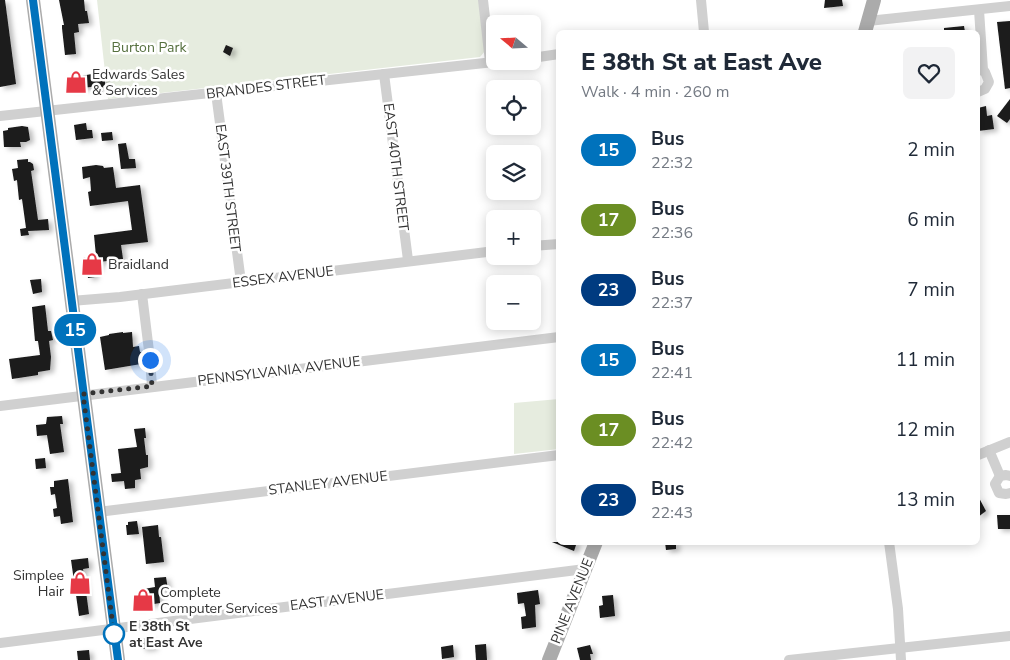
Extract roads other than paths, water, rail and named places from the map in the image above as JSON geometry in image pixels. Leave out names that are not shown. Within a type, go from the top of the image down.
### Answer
[{"type":"main road","points":[[33,0],[118,660]]},
{"type":"main road","points":[[866,26],[874,0]]},
{"type":"main road","name":"PINE AVENUE","points":[[549,660],[595,545]]},
{"type":"street","points":[[483,0],[486,27]]},
{"type":"street","points":[[701,0],[704,30]]},
{"type":"street","points":[[866,26],[1010,6]]},
{"type":"street","points":[[979,10],[979,30]]},
{"type":"street","points":[[541,57],[556,54]]},
{"type":"street","name":"BRANDES STREET","points":[[0,116],[486,62]]},
{"type":"street","points":[[980,69],[987,74],[989,82],[986,88],[980,91]]},
{"type":"street","name":"EAST 40TH STREET","points":[[384,74],[408,260]]},
{"type":"street","name":"EAST 39TH STREET","points":[[216,93],[241,282]]},
{"type":"street","points":[[541,245],[556,244]]},
{"type":"street","name":"ESSEX AVENUE","points":[[71,301],[486,252]]},
{"type":"street","points":[[142,294],[152,386]]},
{"type":"street","name":"PENNSYLVANIA AVENUE","points":[[0,406],[83,394],[556,337]]},
{"type":"street","points":[[980,454],[1010,442]]},
{"type":"street","points":[[989,450],[1005,476],[995,481],[997,491],[1002,494],[1010,493]]},
{"type":"street","name":"STANLEY AVENUE","points":[[98,512],[556,455]]},
{"type":"street","points":[[889,545],[898,608],[901,660]]},
{"type":"street","name":"EAST AVENUE","points":[[0,643],[585,569]]},
{"type":"street","points":[[788,660],[1010,636]]},
{"type":"place","name":"Edwards Sales & Services","points":[[76,82]]},
{"type":"place","name":"Braidland","points":[[92,264]]},
{"type":"place","name":"Simplee Hair","points":[[80,583]]},
{"type":"place","name":"Complete Computer Services","points":[[143,600]]},
{"type":"place","name":"E 38th St at East Ave","points":[[114,634]]},
{"type":"park label","name":"Burton Park","points":[[149,47]]}]
